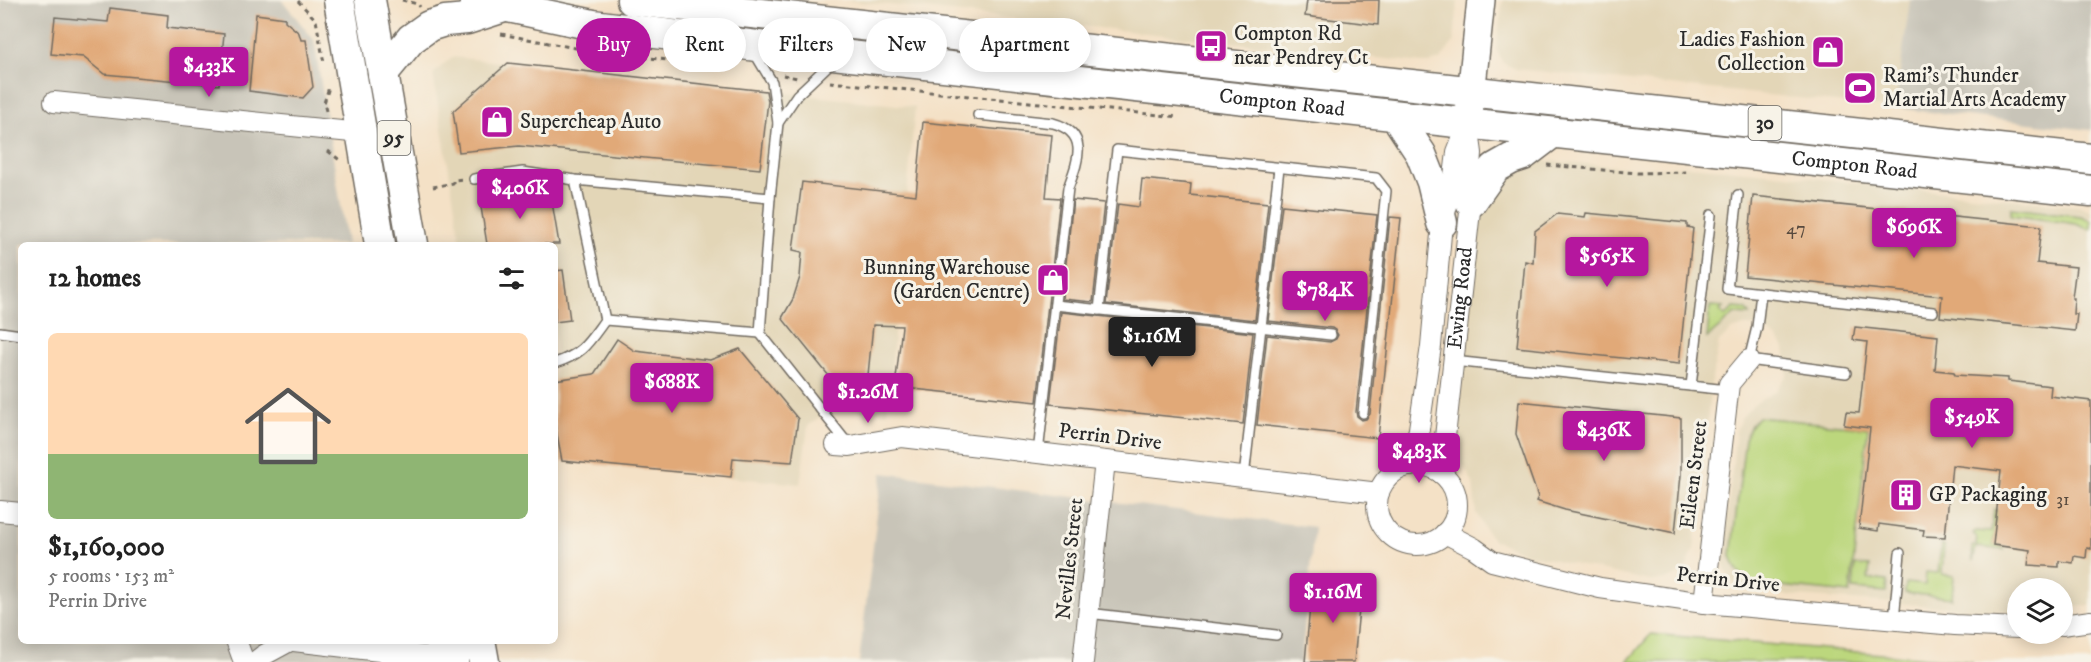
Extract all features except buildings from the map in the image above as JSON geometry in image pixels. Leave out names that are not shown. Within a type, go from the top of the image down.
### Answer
[{"type":"main road","points":[[318,0],[325,13],[344,33]]},
{"type":"main road","name":"95","points":[[339,0],[380,242]]},
{"type":"main road","name":"95","points":[[370,0],[413,242]]},
{"type":"main road","name":"Compton Road","points":[[475,0],[593,25],[749,45],[758,49]]},
{"type":"main road","name":"Compton Road","points":[[632,0],[801,9],[1471,92],[2091,159]]},
{"type":"main road","name":"Ewing Road","points":[[1468,124],[1481,0]]},
{"type":"main road","points":[[383,73],[411,39],[429,26],[445,21],[467,19],[504,7]]},
{"type":"main road","name":"Compton Road","points":[[854,57],[2091,191]]},
{"type":"main road","points":[[1396,116],[1421,154],[1432,182],[1442,223]]},
{"type":"main road","points":[[1471,202],[1494,168],[1523,155],[1552,133]]},
{"type":"street","points":[[54,102],[361,133]]},
{"type":"street","name":"Ewing Road","points":[[1441,473],[1471,202],[1472,153],[1468,124]]},
{"type":"street","name":"Ewing Road","points":[[1410,466],[1419,429],[1431,346],[1442,223],[1453,186],[1457,152],[1468,124]]},
{"type":"street","name":"Eileen Street","points":[[1704,603],[1729,384],[1749,360]]},
{"type":"street","name":"Perrin Drive","points":[[843,446],[902,436],[1379,493]]},
{"type":"street","name":"Nevilles Street","points":[[1083,662],[1105,461]]},
{"type":"street","points":[[1421,465],[1441,473],[1451,484],[1457,506],[1454,521],[1445,533],[1422,544],[1397,540],[1385,529],[1377,505],[1383,484],[1392,474],[1410,466],[1421,465]]},
{"type":"street","points":[[0,511],[18,513]]},
{"type":"street","name":"Perrin Drive","points":[[1445,533],[1474,548],[1492,561],[1512,568],[1600,588],[1704,603],[2007,627]]},
{"type":"street","points":[[2073,623],[2091,621]]},
{"type":"street","points":[[237,644],[244,662]]},
{"type":"street","points":[[255,662],[281,644]]},
{"type":"street","points":[[313,644],[411,655],[481,650]]},
{"type":"lane","points":[[749,45],[772,82],[778,123],[760,333],[843,446]]},
{"type":"lane","points":[[778,123],[797,95],[821,72]]},
{"type":"lane","points":[[978,115],[1064,126],[1071,132],[1079,152],[1078,164],[1068,188],[1038,453]]},
{"type":"lane","points":[[1099,310],[1117,150],[1376,178],[1386,191],[1363,413]]},
{"type":"lane","points":[[1244,477],[1279,168]]},
{"type":"lane","points":[[474,179],[523,172],[576,180],[770,198]]},
{"type":"lane","points":[[558,362],[579,353],[605,320],[576,180]]},
{"type":"lane","points":[[1738,195],[1727,289],[1933,312]]},
{"type":"lane","points":[[1691,386],[1711,215]]},
{"type":"lane","points":[[1761,293],[1757,327],[1749,360],[1846,372]]},
{"type":"lane","points":[[1055,306],[1331,335]]},
{"type":"lane","points":[[605,320],[760,333]]},
{"type":"lane","points":[[0,332],[18,334]]},
{"type":"lane","points":[[1453,361],[1728,390]]},
{"type":"lane","points":[[1894,620],[1900,553]]},
{"type":"lane","points":[[1088,613],[1276,634]]},
{"type":"path","points":[[298,1],[316,20],[325,64]]},
{"type":"path","points":[[775,74],[781,72]]},
{"type":"path","points":[[823,82],[1180,117]]},
{"type":"path","points":[[326,111],[324,103],[329,87]]},
{"type":"path","points":[[1538,165],[1637,173],[1693,172]]},
{"type":"path","points":[[433,187],[453,183],[453,180],[458,179],[474,179]]},
{"type":"shaded area","points":[[0,0],[282,0],[314,40],[347,242],[18,242],[18,644],[413,644],[416,662],[0,662]]},
{"type":"shaded area","points":[[843,0],[1458,0],[1454,41],[1441,59],[1430,63],[1091,27],[1091,18],[1009,18]]},
{"type":"shaded area","points":[[1503,0],[1910,0],[1895,108],[1516,69],[1503,63],[1496,49]]},
{"type":"shaded area","points":[[1910,0],[2091,0],[2091,130],[1895,108]]},
{"type":"shaded area","points":[[452,57],[915,107],[887,413],[833,407],[808,426],[800,484],[558,460],[558,242],[461,242],[433,74]]},
{"type":"shaded area","points":[[1538,160],[1636,168],[1688,166],[1756,172],[2083,207],[2091,211],[2091,605],[2073,608],[2073,578],[2007,578],[2007,611],[1757,593],[1736,586],[1729,578],[1723,562],[1736,431],[1741,418],[1753,405],[1776,391],[1787,375],[1785,349],[1778,339],[1764,329],[1754,326],[1732,330],[1719,342],[1711,383],[1694,549],[1687,566],[1675,576],[1665,580],[1650,581],[1528,554],[1494,540],[1476,513],[1473,483],[1460,460],[1457,444],[1465,344],[1484,191]]},
{"type":"shaded area","points":[[882,473],[1314,527],[1301,662],[859,662]]},
{"type":"green space","points":[[2011,208],[2081,216],[2091,221],[2091,230],[2076,224],[2011,215]]},
{"type":"green space","points":[[1710,306],[1723,307],[1720,311],[1725,316],[1734,308],[1746,309],[1750,315],[1735,314],[1707,338]]},
{"type":"green space","points":[[1758,417],[1868,428],[1850,593],[1750,583],[1736,568],[1731,556],[1745,439],[1751,425]]},
{"type":"green space","points":[[1994,509],[1997,510],[1993,545],[2003,547],[2004,550],[1976,547],[1973,561],[1972,546],[1976,546],[1977,536],[1973,533],[1976,531],[1991,532]]},
{"type":"green space","points":[[1941,544],[1944,545],[1942,574],[1954,576],[1952,598],[1905,593],[1906,583],[1925,585],[1926,572],[1938,573]]},
{"type":"green space","points":[[1855,565],[1870,566],[1868,579],[1887,581],[1886,592],[1853,589]]},
{"type":"green space","points":[[1651,634],[1973,662],[1627,662]]},
{"type":"place","name":"Compton Rd near Pendrey Ct","points":[[1211,46]]},
{"type":"place","name":"Ladies Fashion Collection","points":[[1828,52]]},
{"type":"place","name":"Rami's Thunder Martial Arts Academy","points":[[1860,88]]},
{"type":"place","name":"Supercheap Auto","points":[[497,122]]},
{"type":"place","name":"Bunning Warehouse (Garden Centre)","points":[[1053,280]]},
{"type":"place","name":"GP Packaging","points":[[1906,495]]}]
